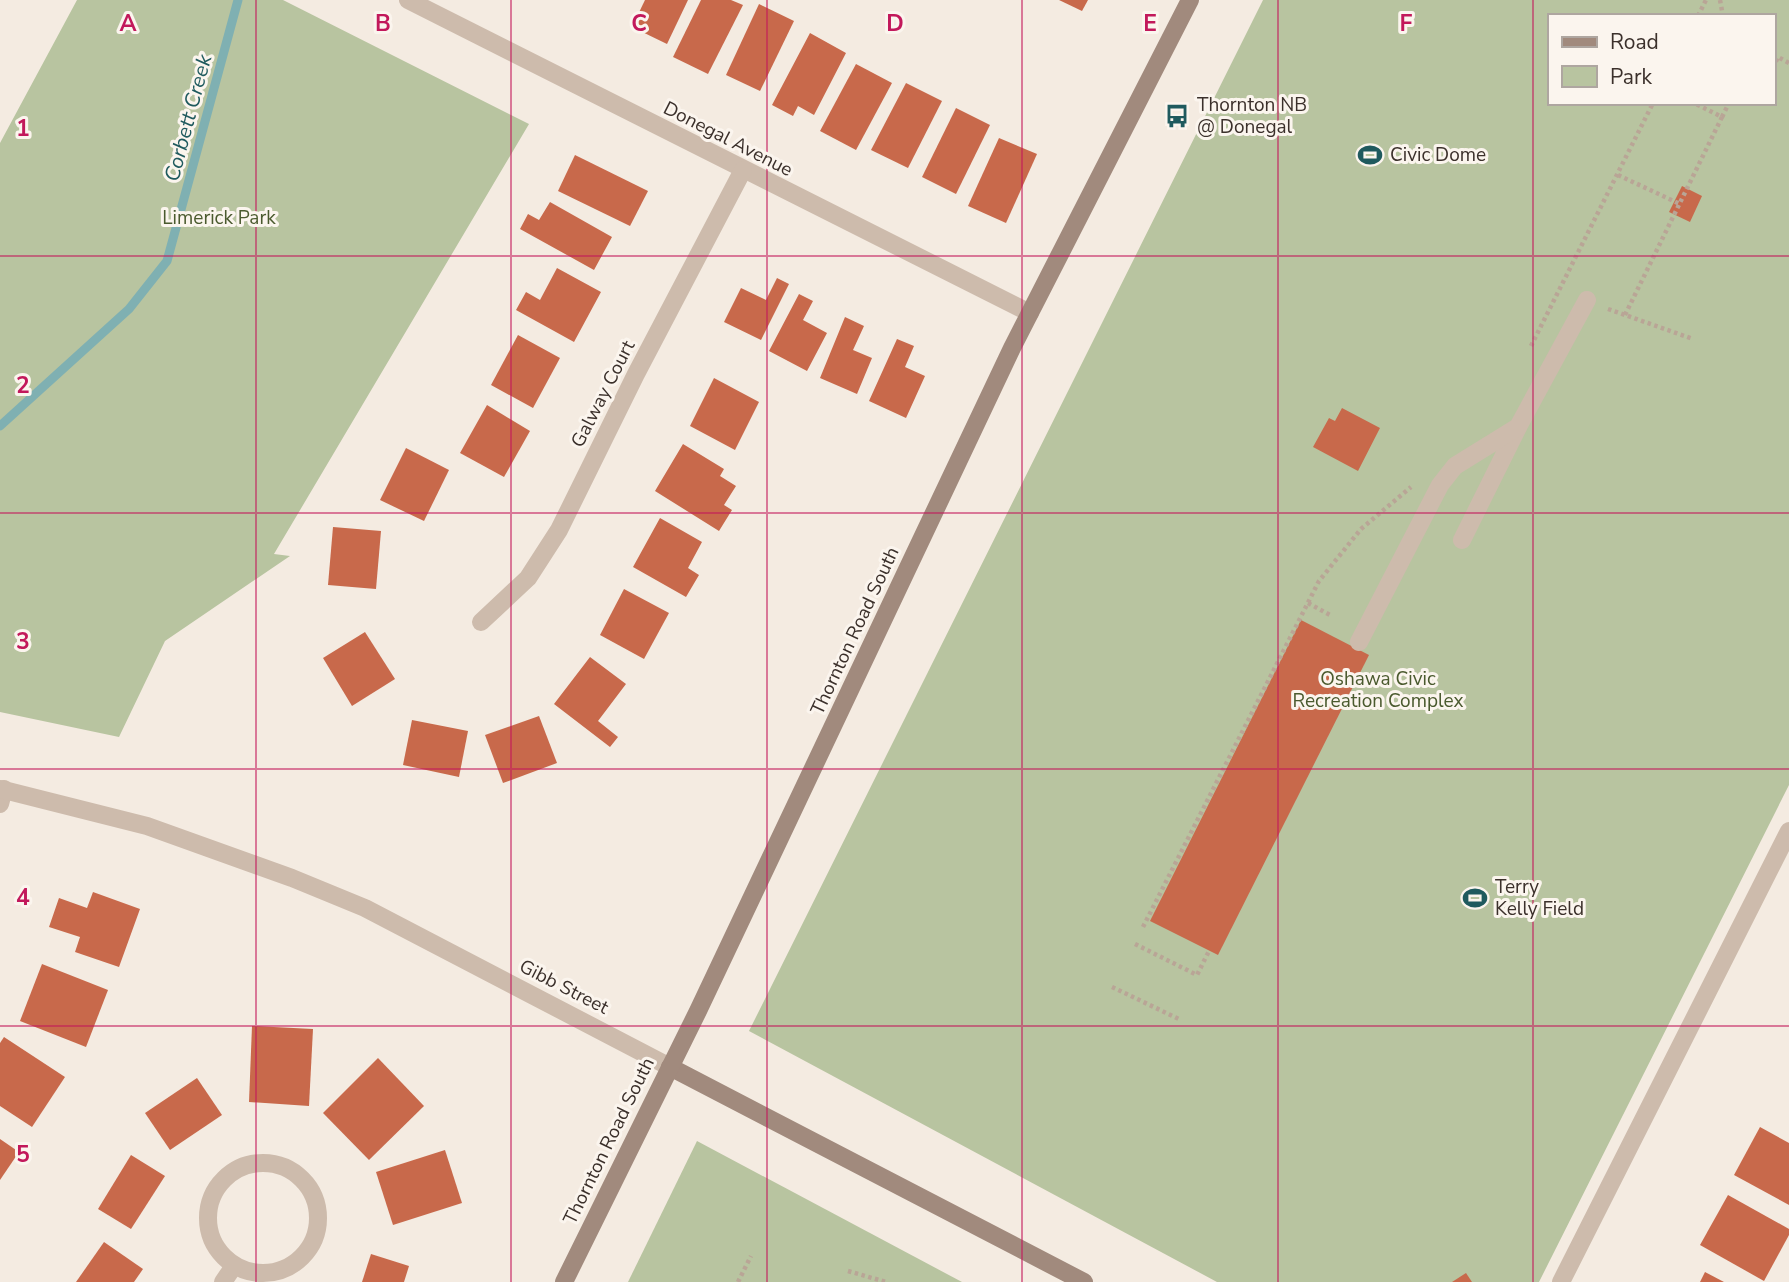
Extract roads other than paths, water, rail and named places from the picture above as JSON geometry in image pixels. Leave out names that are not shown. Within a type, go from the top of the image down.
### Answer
[{"type":"main road","name":"Thornton Road South","points":[[564,1282],[670,1067],[1030,313],[1190,0]]},
{"type":"main road","name":"Gibb Street","points":[[670,1067],[1084,1282]]},
{"type":"street","name":"Donegal Avenue","points":[[408,0],[1030,313]]},
{"type":"street","name":"Galway Court","points":[[481,622],[528,578],[559,530],[636,374],[743,170]]},
{"type":"street","points":[[1462,540],[1518,426],[1587,300]]},
{"type":"street","points":[[1359,642],[1440,485],[1455,466],[1518,426]]},
{"type":"street","name":"Gibb Street","points":[[1,794],[147,826],[304,883],[365,908],[670,1067]]},
{"type":"street","points":[[1561,1282],[1789,831]]},
{"type":"street","points":[[268,1163],[287,1168],[303,1181],[314,1197],[317,1229],[310,1247],[299,1260],[283,1270],[262,1274],[234,1266],[220,1253],[211,1238],[207,1219],[209,1204],[217,1186],[233,1171],[251,1164],[268,1163]]},
{"type":"street","points":[[223,1282],[234,1266]]},
{"type":"waterway","name":"Corbett Creek","points":[[0,426],[129,309],[167,261],[238,0]]},
{"type":"place","name":"Thornton NB @ Donegal","points":[[1177,116]]},
{"type":"place","name":"Civic Dome","points":[[1370,155]]},
{"type":"place","name":"Terry Kelly Field","points":[[1475,898]]},
{"type":"park label","name":"Limerick Park","points":[[219,218]]},
{"type":"park label","name":"Oshawa Civic Recreation Complex","points":[[1378,690]]}]
